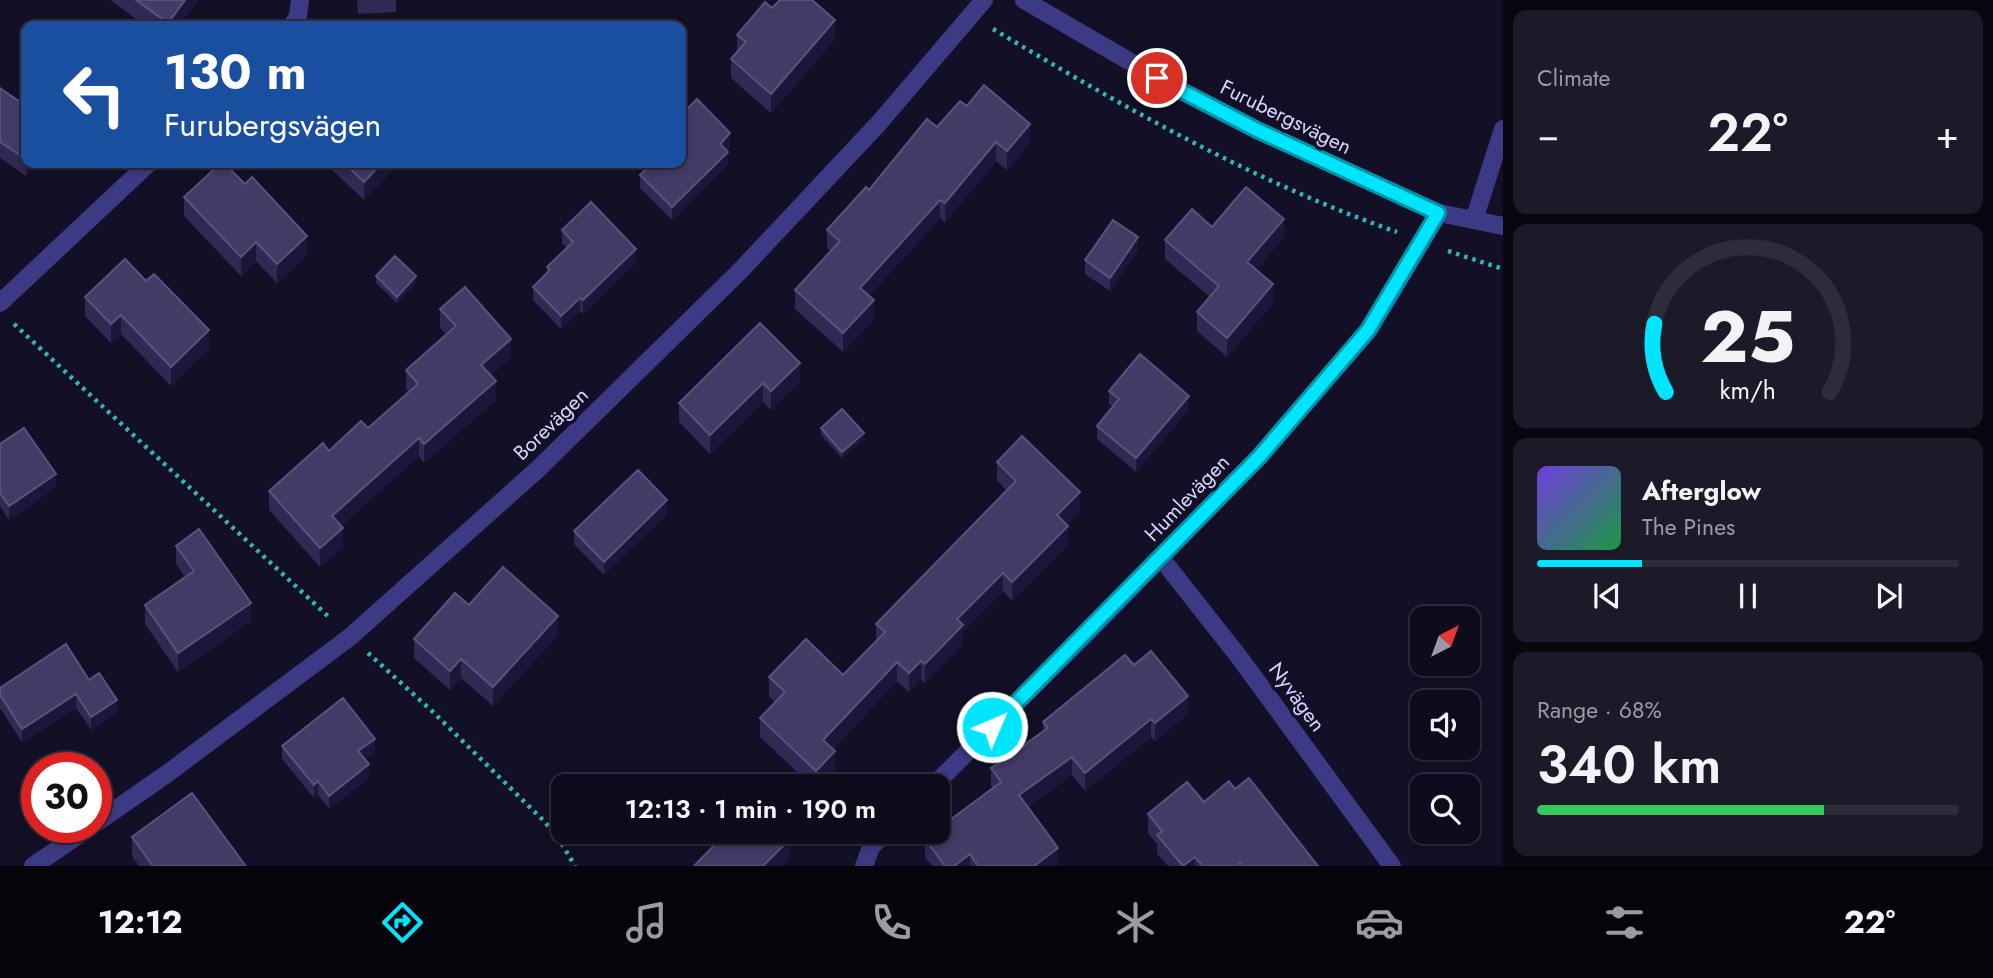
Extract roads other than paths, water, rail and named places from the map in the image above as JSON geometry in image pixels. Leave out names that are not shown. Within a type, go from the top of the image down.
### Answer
[{"type":"street","points":[[295,21],[300,0]]},
{"type":"street","name":"Borevägen","points":[[112,811],[168,773],[350,637],[538,469],[739,272],[879,123],[984,0]]},
{"type":"street","name":"Furubergsvägen","points":[[1024,0],[1094,43],[1245,124],[1438,213],[1503,226]]},
{"type":"street","points":[[1474,220],[1503,129]]},
{"type":"street","points":[[0,303],[144,168]]},
{"type":"street","name":"Humlevägen","points":[[945,774],[1259,457],[1368,330],[1438,213]]},
{"type":"street","name":"Nyvägen","points":[[1161,558],[1239,657],[1392,866]]},
{"type":"street","points":[[33,866],[67,843]]},
{"type":"street","points":[[863,866],[874,844]]}]
